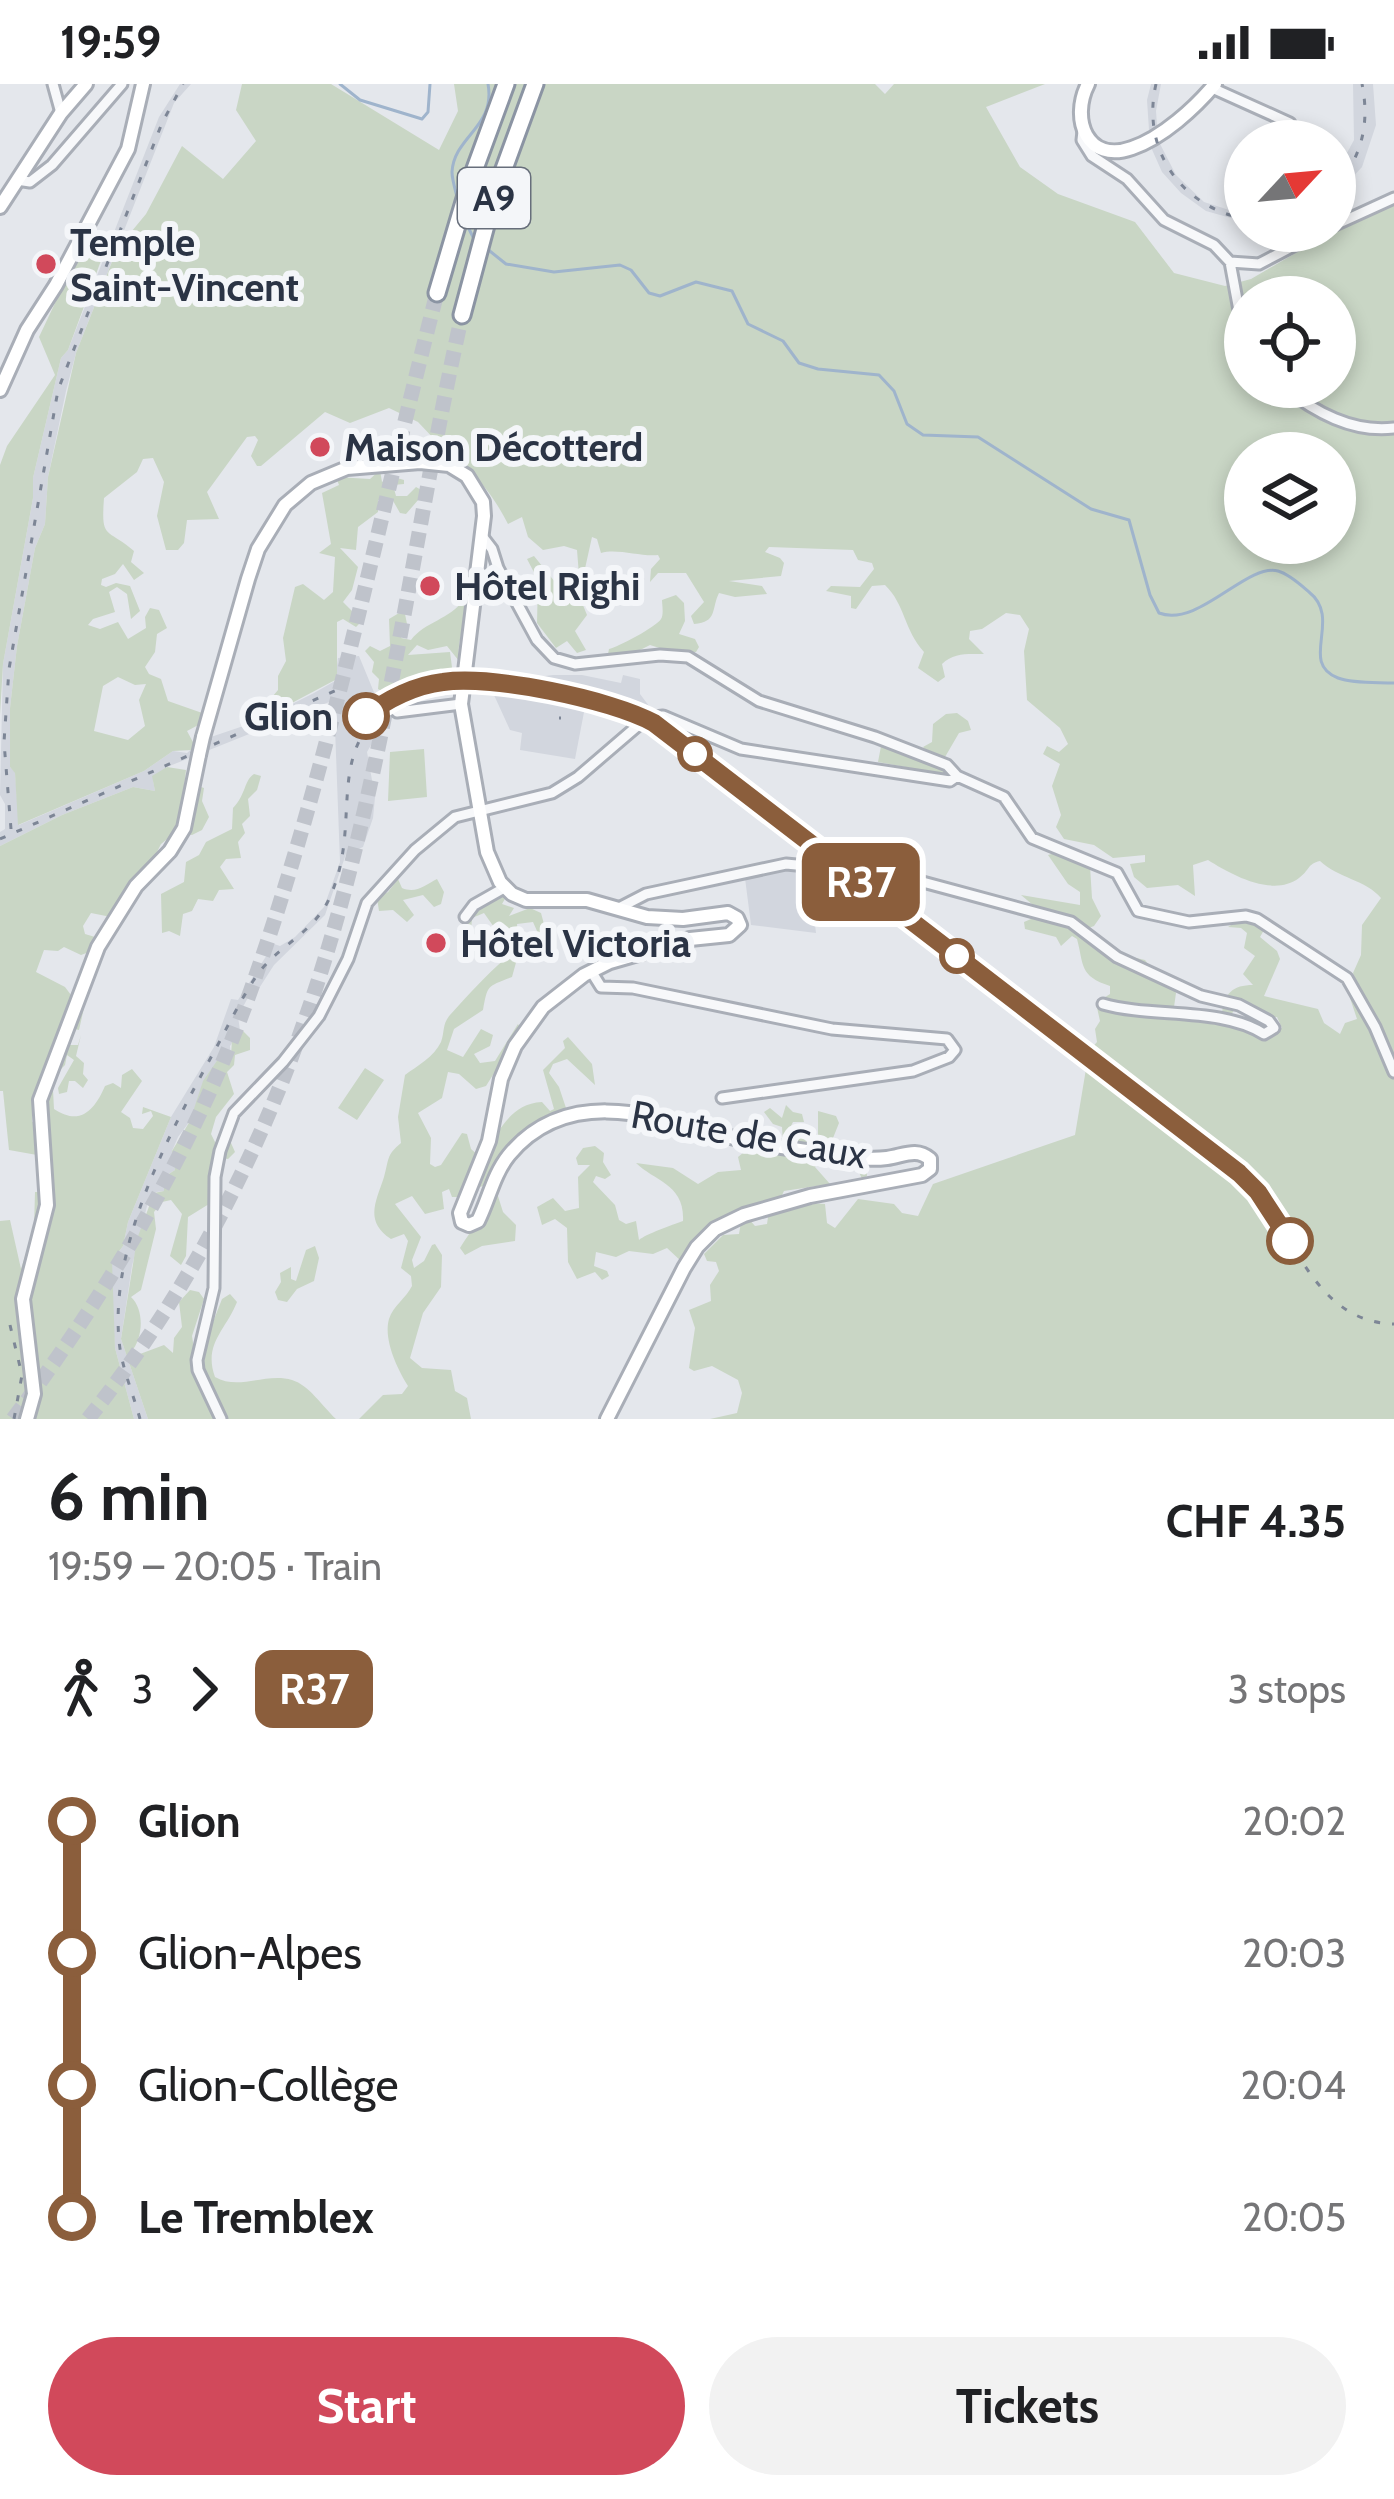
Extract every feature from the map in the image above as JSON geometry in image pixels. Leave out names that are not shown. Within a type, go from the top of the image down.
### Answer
[{"type":"highway","name":"A9","points":[[437,293],[506,84]]},
{"type":"highway","name":"A9","points":[[462,315],[494,200],[535,84]]},
{"type":"street","points":[[53,84],[61,113]]},
{"type":"street","points":[[0,206],[61,113],[86,84]]},
{"type":"street","points":[[17,180],[30,182],[52,165],[122,84]]},
{"type":"street","points":[[0,390],[27,330],[128,149],[143,84]]},
{"type":"street","points":[[1088,84],[1078,110],[1082,140],[1092,156],[1127,179],[1165,220],[1214,245],[1230,262],[1233,276]]},
{"type":"street","points":[[1083,131],[1108,149],[1130,149],[1211,90],[1281,120]]},
{"type":"street","points":[[1356,215],[1394,198]]},
{"type":"street","points":[[1230,262],[1258,264],[1287,252]]},
{"type":"street","points":[[1314,408],[1340,421],[1373,429],[1394,428]]},
{"type":"street","points":[[27,1419],[34,1394],[22,1299],[47,1204],[40,1100],[98,947],[136,886],[179,839],[203,736],[258,549],[297,493],[347,468],[441,464],[459,470],[483,502],[461,704],[489,860],[504,888],[474,905],[465,917]]},
{"type":"street","points":[[482,536],[493,549],[498,568],[537,640],[557,659],[575,664],[660,655],[688,657],[759,700],[947,764],[957,776],[1004,797],[1032,838],[1117,873],[1138,911],[1199,922],[1252,917],[1341,973],[1359,996],[1394,1072]]},
{"type":"street","points":[[397,712],[461,704]]},
{"type":"street","points":[[221,1419],[197,1370],[197,1360],[210,1316],[216,1262],[215,1177],[234,1113],[319,1016],[348,959],[368,903],[382,883],[449,820],[552,793],[650,717],[665,717],[741,749],[950,781],[957,776]]},
{"type":"street","points":[[617,909],[646,894],[786,863],[828,868],[844,855],[855,854],[920,881],[1071,922],[1117,957],[1202,996],[1239,1005],[1274,1028],[1264,1034],[1245,1024],[1147,1014],[1103,1004]]},
{"type":"street","name":"Route de Caux","points":[[504,888],[532,901],[587,900],[665,920],[728,913],[740,925],[729,935],[690,939],[591,971],[543,1007],[515,1046],[501,1078],[484,1157],[460,1213],[465,1224],[478,1221],[496,1174],[525,1138],[556,1120],[589,1111],[664,1116],[717,1134],[813,1152],[880,1159],[917,1152],[932,1164],[922,1175],[810,1196],[744,1215],[715,1229],[684,1268],[607,1419]]},
{"type":"street","name":"Route de Caux","points":[[591,971],[601,987],[633,988],[832,1029],[954,1044],[950,1057],[913,1071],[722,1098]]},
{"type":"shaded area","points":[[180,84],[191,84],[174,103],[76,353],[66,391],[48,477],[45,524],[35,548],[17,646],[10,708],[10,767],[15,772],[19,825],[144,771],[173,751],[187,753],[202,740],[258,721],[314,693],[335,681],[338,658],[359,656],[378,702],[410,688],[412,694],[392,708],[367,752],[375,797],[363,847],[346,854],[325,915],[274,965],[256,993],[251,992],[238,1016],[240,1031],[230,1046],[231,1055],[219,1057],[172,1151],[175,1170],[165,1176],[164,1191],[156,1192],[148,1202],[121,1339],[148,1419],[134,1419],[115,1348],[112,1261],[123,1246],[128,1222],[171,1117],[214,1047],[231,999],[238,1000],[274,944],[280,946],[295,937],[324,907],[340,862],[334,700],[167,767],[153,780],[155,791],[133,787],[0,846],[0,832],[5,829],[5,804],[0,795],[3,664],[33,478],[61,358],[159,117]]},
{"type":"shaded area","points":[[1151,84],[1161,84],[1158,140],[1176,175],[1204,202],[1224,208],[1224,216],[1206,211],[1162,172],[1150,145],[1147,100]]},
{"type":"shaded area","points":[[1353,84],[1373,84],[1376,125],[1356,173],[1356,120]]},
{"type":"shaded area","points":[[553,675],[621,683],[623,675],[640,679],[640,694],[661,722],[1253,1177],[1275,1204],[1283,1234],[1237,1175],[652,727],[585,707],[575,759],[520,750],[522,733],[510,730],[494,695],[468,684],[469,677],[506,681]]},
{"type":"shaded area","points":[[808,866],[816,933],[751,925],[745,878]]},
{"type":"green space","points":[[242,84],[331,84],[439,150],[458,111],[454,84],[875,84],[885,94],[894,84],[1045,84],[986,107],[1020,167],[1058,194],[1135,222],[1174,273],[1224,286],[1224,408],[1356,408],[1356,276],[1256,276],[1298,252],[1356,252],[1356,218],[1394,196],[1394,1419],[710,1419],[737,1413],[742,1393],[738,1380],[712,1366],[689,1368],[695,1328],[689,1310],[711,1301],[710,1285],[719,1271],[716,1262],[707,1261],[704,1254],[723,1235],[739,1234],[741,1222],[748,1218],[755,1226],[767,1224],[770,1204],[743,1209],[719,1221],[682,1262],[667,1248],[653,1254],[629,1251],[616,1257],[596,1252],[594,1266],[609,1276],[602,1280],[595,1272],[577,1279],[568,1262],[567,1228],[555,1219],[542,1225],[537,1207],[553,1198],[565,1211],[579,1208],[578,1177],[590,1165],[578,1165],[576,1158],[583,1148],[595,1146],[604,1153],[603,1162],[611,1175],[596,1176],[593,1182],[615,1205],[619,1220],[636,1221],[639,1240],[683,1221],[674,1191],[636,1163],[673,1168],[698,1184],[718,1172],[741,1170],[738,1157],[749,1148],[771,1151],[783,1143],[782,1127],[764,1112],[770,1108],[782,1118],[786,1105],[802,1114],[804,1122],[791,1126],[808,1143],[818,1139],[818,1111],[836,1116],[839,1123],[833,1138],[821,1147],[821,1158],[866,1165],[867,1176],[862,1179],[856,1165],[818,1163],[815,1167],[830,1184],[784,1191],[779,1201],[825,1204],[827,1223],[835,1228],[858,1199],[894,1204],[902,1213],[918,1216],[933,1184],[1075,1135],[1087,1063],[1237,1175],[1282,1231],[1275,1204],[1253,1177],[1088,1052],[1097,1042],[1096,1003],[1110,994],[1110,986],[1088,974],[1077,939],[1072,936],[1061,946],[1056,937],[1025,929],[1024,922],[1038,916],[1039,910],[1021,895],[1080,905],[1080,892],[1068,884],[1048,855],[1055,853],[1090,866],[1092,898],[1101,916],[1086,929],[1119,954],[1145,960],[1157,976],[1167,976],[1176,993],[1174,1007],[1153,1013],[1274,1030],[1282,1028],[1277,1017],[1256,1018],[1236,1007],[1231,1015],[1222,1014],[1231,992],[1253,985],[1243,974],[1255,956],[1244,948],[1247,933],[1228,927],[1239,920],[1259,924],[1264,930],[1260,937],[1280,959],[1264,996],[1318,1009],[1324,1023],[1340,1034],[1345,1023],[1357,1019],[1350,998],[1360,989],[1353,973],[1361,955],[1362,925],[1381,898],[1320,861],[1289,884],[1277,886],[1252,882],[1208,860],[1193,865],[1195,896],[1178,885],[1147,888],[1134,877],[1130,864],[1145,862],[1145,855],[1113,858],[1094,845],[1064,839],[1056,827],[1061,815],[1052,786],[1060,764],[1043,754],[1047,746],[1059,752],[1068,744],[1060,728],[1027,700],[1024,651],[1029,629],[1020,615],[1006,613],[970,631],[969,639],[984,654],[947,660],[942,664],[945,677],[938,682],[918,668],[924,652],[885,585],[872,586],[856,609],[851,608],[851,596],[826,591],[831,586],[860,587],[874,569],[872,563],[858,560],[853,550],[769,547],[765,552],[784,563],[781,576],[729,581],[762,586],[767,594],[735,597],[719,593],[710,618],[694,624],[691,616],[704,602],[686,573],[658,573],[650,582],[658,555],[601,553],[592,537],[584,573],[593,587],[578,593],[587,615],[575,631],[586,650],[577,653],[567,641],[556,648],[537,623],[538,580],[527,559],[534,556],[555,582],[579,575],[577,550],[564,546],[543,550],[528,537],[522,517],[508,524],[483,485],[447,458],[443,449],[425,450],[419,460],[411,454],[437,442],[418,422],[389,408],[350,423],[325,412],[261,466],[251,456],[258,440],[247,437],[207,492],[219,519],[187,520],[184,543],[178,550],[166,550],[157,516],[164,482],[153,458],[143,459],[137,472],[104,498],[105,527],[134,551],[131,562],[144,573],[134,580],[123,564],[102,579],[101,585],[130,586],[140,611],[131,619],[127,594],[117,587],[109,592],[115,612],[88,625],[100,629],[118,622],[128,639],[146,628],[150,608],[159,610],[167,628],[157,634],[155,652],[145,667],[161,679],[168,701],[205,714],[202,723],[187,731],[192,750],[173,751],[144,771],[18,825],[15,773],[10,767],[17,646],[76,353],[117,249],[146,214],[182,146],[223,179],[256,141],[236,110]],"holes":[[[118,677],[135,685],[146,684],[139,700],[145,726],[128,740],[94,731],[103,686]]]},
{"type":"green space","points":[[82,246],[106,247],[61,358],[33,478],[3,664],[0,715],[0,465],[7,446],[55,375],[39,337]]},
{"type":"green space","points":[[380,470],[382,482],[390,476],[404,480],[404,484],[393,485],[396,496],[407,496],[416,487],[425,492],[406,514],[400,513],[392,499],[378,500],[378,512],[358,527],[356,550],[340,548],[358,567],[343,602],[359,624],[337,622],[337,679],[258,721],[245,721],[278,690],[295,587],[303,584],[324,600],[333,592],[335,557],[319,553],[331,544],[322,493],[339,485],[336,477],[370,479]]},
{"type":"green space","points":[[676,595],[684,603],[685,621],[679,634],[695,639],[696,652],[672,652],[650,645],[636,652],[608,654],[609,649],[658,623],[662,600]]},
{"type":"green space","points":[[463,600],[468,602],[459,661],[447,646],[428,650],[417,645],[408,655],[450,652],[453,675],[414,679],[415,686],[397,700],[378,689],[374,662],[365,651],[370,646],[380,651],[390,646],[389,619],[405,614],[407,624],[401,638],[411,640]]},
{"type":"green space","points":[[957,713],[971,730],[959,733],[945,757],[931,755],[923,747],[932,742],[933,724],[946,714]]},
{"type":"green space","points":[[882,741],[949,771],[949,775],[878,762]]},
{"type":"green space","points":[[424,749],[427,797],[388,801],[390,752]]},
{"type":"green space","points":[[167,767],[186,770],[180,824],[198,786],[204,788],[202,801],[209,817],[202,830],[192,835],[176,832],[161,844],[152,862],[131,880],[111,917],[91,913],[83,926],[85,934],[95,937],[92,951],[81,955],[64,947],[44,950],[36,972],[71,995],[86,999],[79,1030],[71,1028],[43,1072],[32,1122],[41,1117],[49,1087],[54,1109],[79,1116],[92,1108],[105,1086],[113,1083],[121,1088],[122,1075],[132,1069],[142,1081],[121,1112],[133,1128],[143,1129],[153,1116],[151,1111],[142,1114],[143,1107],[171,1117],[128,1222],[123,1246],[112,1261],[115,1348],[134,1419],[0,1419],[0,1221],[10,1220],[21,1269],[34,1228],[35,1192],[42,1192],[37,1155],[9,1150],[0,1091],[0,846],[133,787],[155,791],[152,776]]},
{"type":"green space","points":[[254,774],[261,776],[248,799],[250,816],[242,824],[245,833],[238,842],[241,858],[226,859],[220,867],[234,889],[219,890],[213,901],[198,899],[192,911],[183,914],[180,936],[162,933],[161,894],[184,882],[186,862],[199,855],[206,842],[232,829],[233,808]]},
{"type":"green space","points":[[398,879],[402,888],[412,890],[437,879],[444,892],[441,904],[434,907],[423,895],[403,900],[414,915],[407,922],[393,910],[379,911],[377,898]]},
{"type":"green space","points":[[503,894],[502,904],[514,908],[509,916],[530,908],[541,913],[548,939],[541,940],[533,922],[517,924],[518,938],[529,948],[531,959],[517,959],[512,977],[488,991],[483,1010],[454,1029],[447,1050],[463,1057],[481,1029],[493,1035],[490,1046],[474,1054],[480,1063],[495,1061],[518,1024],[521,1030],[486,1086],[476,1089],[459,1074],[448,1072],[442,1098],[418,1113],[431,1138],[430,1164],[441,1165],[462,1133],[479,1156],[521,1108],[542,1102],[550,1111],[554,1109],[543,1070],[565,1048],[563,1041],[568,1037],[592,1064],[595,1085],[567,1059],[553,1064],[549,1073],[567,1111],[518,1138],[500,1159],[488,1184],[480,1187],[469,1172],[459,1197],[452,1197],[449,1189],[442,1192],[444,1209],[425,1214],[412,1196],[395,1204],[421,1237],[412,1260],[414,1268],[432,1245],[442,1255],[441,1287],[423,1313],[410,1358],[422,1368],[451,1370],[455,1391],[467,1398],[471,1419],[359,1419],[383,1395],[402,1394],[408,1386],[392,1354],[388,1327],[391,1314],[412,1286],[411,1276],[401,1268],[408,1241],[404,1234],[391,1239],[383,1232],[374,1211],[389,1158],[401,1143],[398,1117],[405,1075],[434,1052],[447,1018],[506,958],[506,944],[484,913],[472,918],[471,931],[465,928],[477,908]]},
{"type":"green space","points":[[243,1031],[250,1038],[250,1050],[235,1055],[227,1072],[234,1094],[216,1117],[211,1134],[216,1144],[231,1143],[235,1152],[222,1158],[209,1204],[188,1217],[186,1256],[181,1265],[170,1256],[182,1214],[171,1200],[154,1212],[156,1229],[141,1290],[131,1297],[141,1324],[131,1352],[140,1354],[164,1345],[173,1353],[174,1338],[182,1327],[179,1302],[190,1290],[204,1299],[192,1336],[194,1349],[202,1350],[222,1299],[230,1294],[237,1302],[214,1346],[215,1377],[234,1382],[292,1380],[310,1391],[336,1419],[148,1419],[121,1339],[137,1239],[154,1193],[164,1191],[164,1177],[175,1170],[172,1151],[190,1121],[203,1081],[221,1055],[231,1055],[232,1040]]},
{"type":"green space","points":[[81,1035],[76,1056],[84,1063],[88,1080],[83,1088],[69,1081],[67,1092],[59,1094],[74,1060],[67,1055],[54,1076],[65,1045],[78,1045]]},
{"type":"green space","points":[[365,1068],[384,1080],[357,1120],[338,1108]]},
{"type":"green space","points":[[493,1192],[516,1225],[515,1241],[482,1246],[465,1255],[460,1248]]},
{"type":"green space","points":[[315,1246],[319,1258],[314,1281],[297,1289],[287,1302],[278,1300],[280,1273],[291,1267],[291,1279],[296,1281],[306,1250]]},
{"type":"waterway","points":[[340,84],[360,100],[422,119],[428,112],[430,84]]},
{"type":"waterway","points":[[458,201],[454,160],[486,111],[488,84]]},
{"type":"waterway","points":[[465,221],[474,239]]},
{"type":"waterway","points":[[486,248],[506,264],[554,272],[620,265],[631,270],[649,293],[660,296],[696,282],[732,291],[748,324],[783,341],[799,363],[879,375],[894,391],[907,424],[923,435],[978,437],[1091,509],[1129,520],[1159,613],[1190,612],[1252,576],[1278,571],[1299,583],[1318,603],[1323,627],[1321,662],[1327,671],[1352,681],[1394,683]]},
{"type":"tunnel","points":[[13,1419],[146,1217],[202,1109],[248,998],[328,736],[437,293]]},
{"type":"tunnel","points":[[88,1419],[156,1326],[215,1226],[265,1122],[307,1014],[334,929],[377,755],[462,315]]},
{"type":"railway","points":[[11,829],[4,742],[9,669],[58,390],[162,123],[183,84]]},
{"type":"railway","points":[[1156,84],[1154,131],[1170,171],[1202,202],[1224,213]]},
{"type":"railway","points":[[1356,154],[1365,112],[1362,84]]},
{"type":"railway","points":[[469,681],[589,700],[654,723],[1239,1173],[1258,1193],[1321,1288],[1365,1319],[1394,1324]]},
{"type":"railway","points":[[0,839],[339,689]]},
{"type":"railway","points":[[140,1419],[120,1350],[119,1303],[124,1265],[147,1189],[180,1116],[250,987],[263,967],[314,922],[329,899],[344,840],[353,759],[363,734],[381,712],[410,691]]},
{"type":"railway","points":[[10,1325],[22,1375],[14,1419]]},
{"type":"train","name":"R37","points":[[366,716],[420,687],[463,681],[583,699],[654,723],[1239,1173],[1252,1184],[1290,1241]]},
{"type":"place","name":"Temple Saint-Vincent","points":[[46,264]]},
{"type":"place","name":"Maison Décotterd","points":[[320,447]]},
{"type":"place","name":"Hôtel Righi","points":[[430,586]]},
{"type":"place","name":"Glion","points":[[366,716]]},
{"type":"place","name":"Hôtel Victoria","points":[[436,943]]}]
